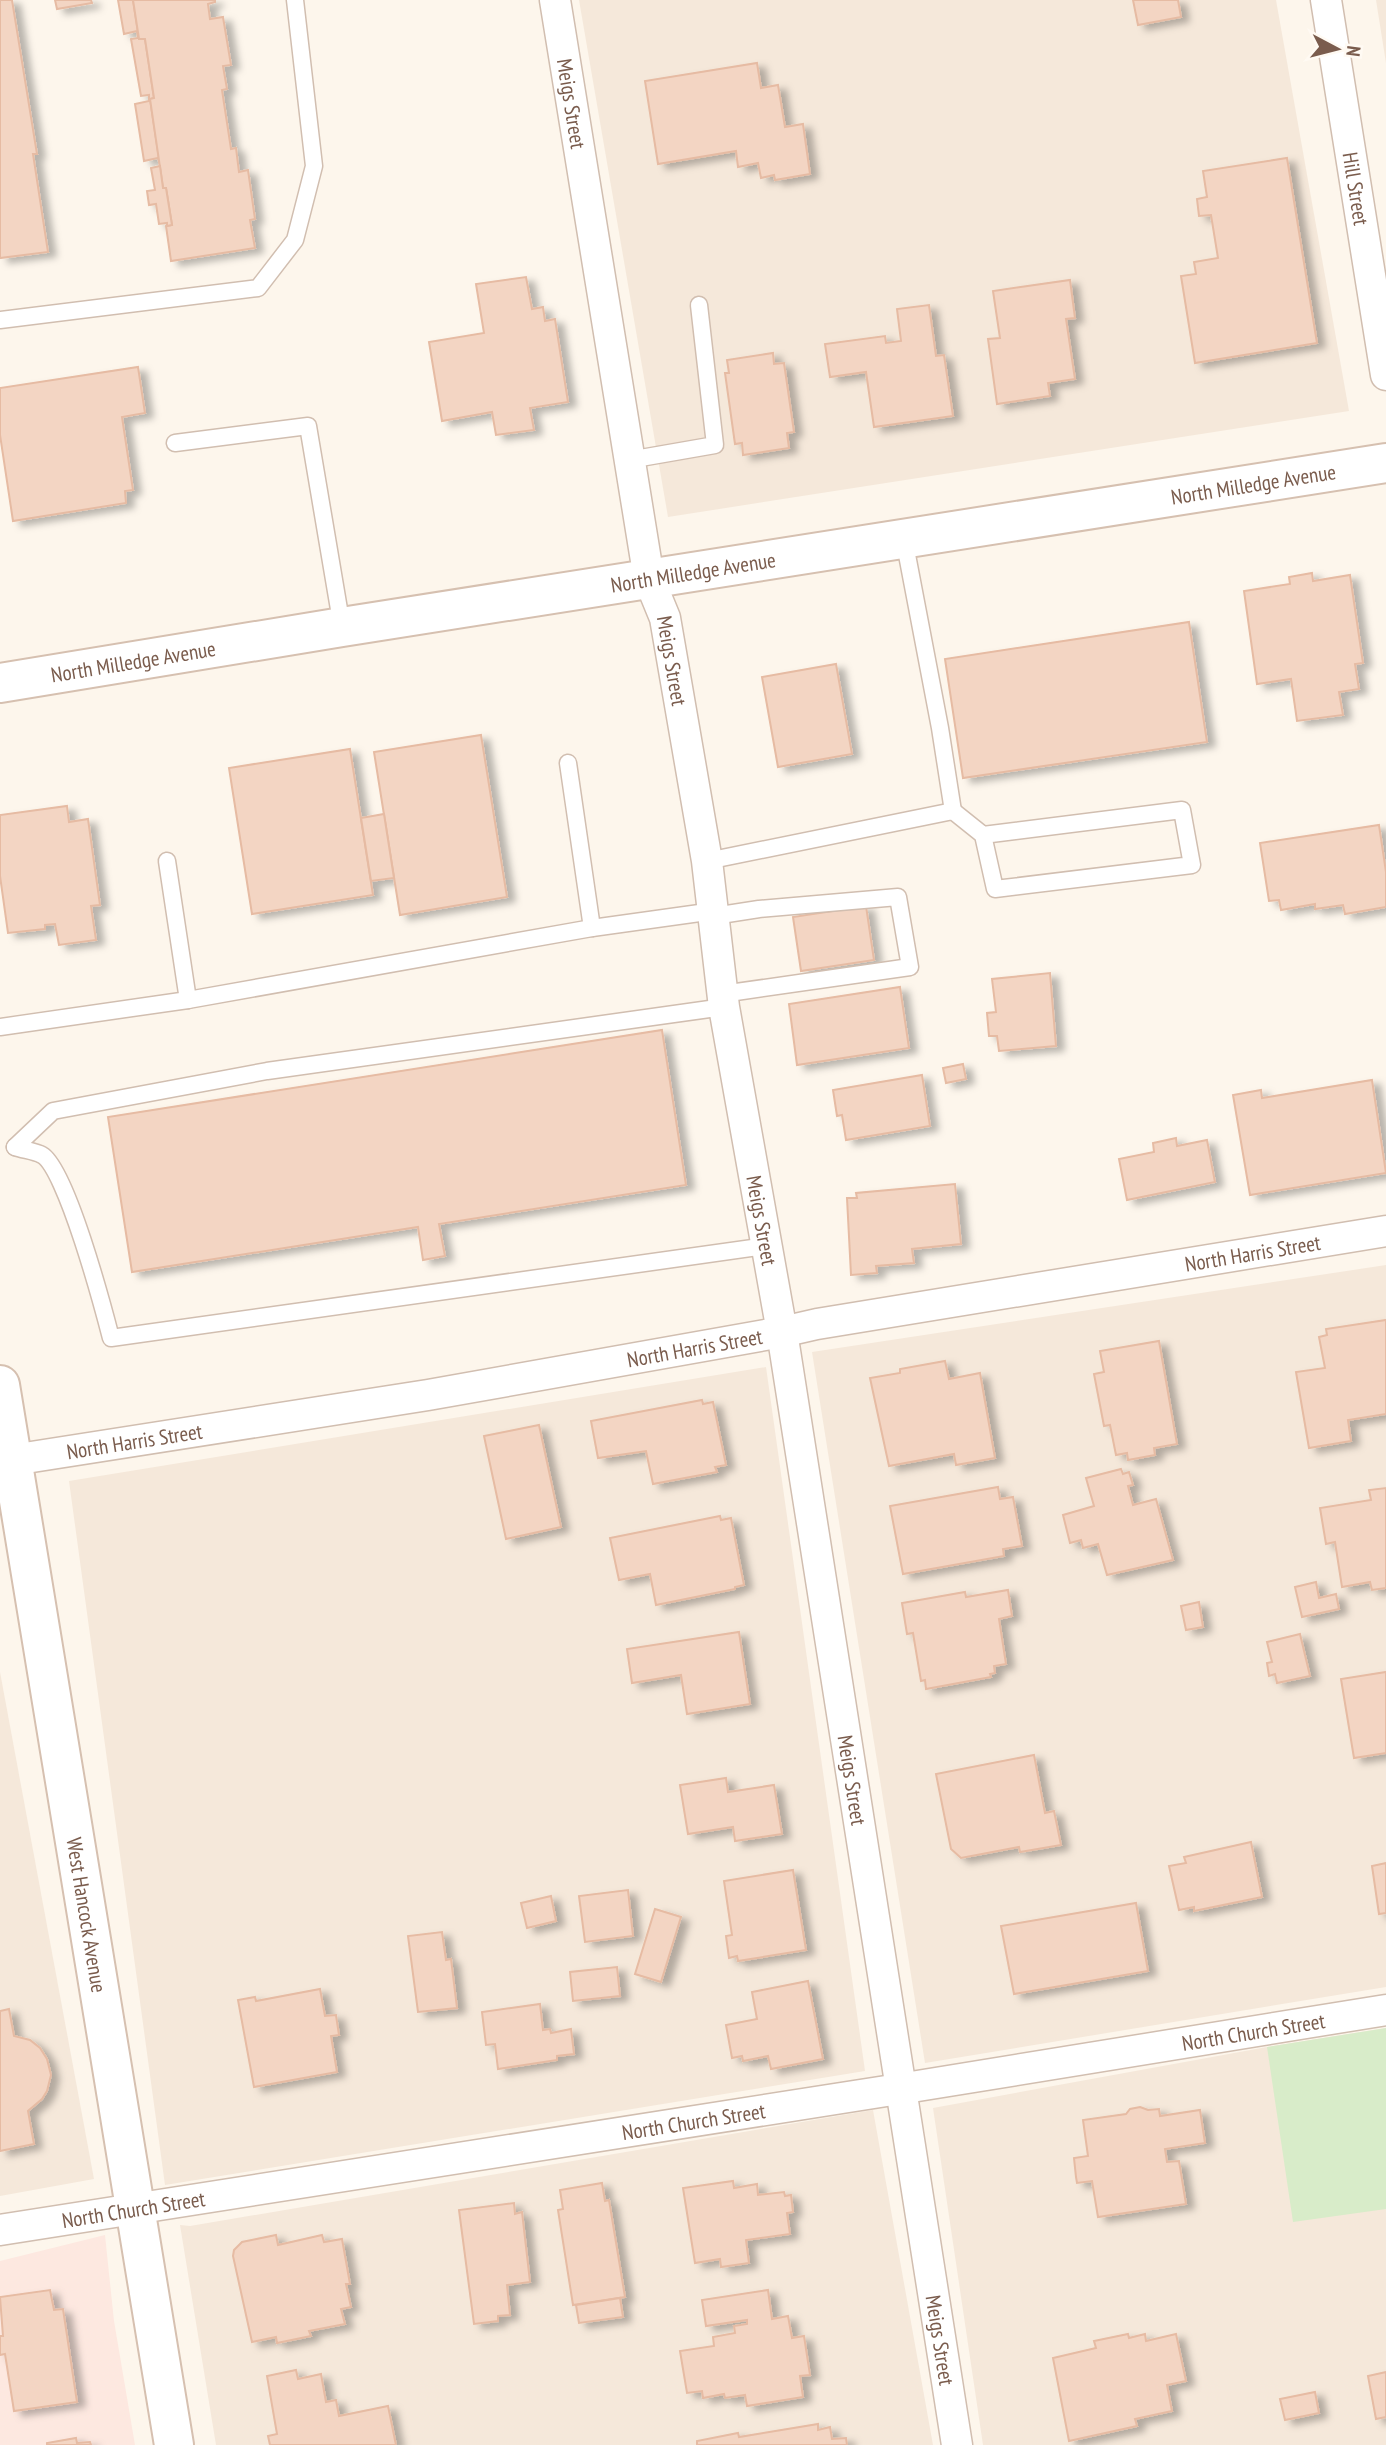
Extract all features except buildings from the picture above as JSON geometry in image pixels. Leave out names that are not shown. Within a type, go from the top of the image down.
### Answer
[{"type":"main road","name":"North Milledge Avenue","points":[[0,683],[1386,463]]},
{"type":"main road","name":"West Hancock Avenue","points":[[0,1385],[5,1461],[136,2209],[174,2445]]},
{"type":"street","name":"Meigs Street","points":[[555,0],[649,579],[665,618],[707,861],[723,1001],[782,1332],[957,2445]]},
{"type":"street","name":"Hill Street","points":[[1326,0],[1386,375]]},
{"type":"street","name":"North Harris Street","points":[[5,1461],[428,1395],[817,1324],[1386,1231]]},
{"type":"street","name":"North Church Street","points":[[0,2230],[1386,2010]]},
{"type":"lane","points":[[0,320],[258,288],[295,240],[314,166],[295,0]]},
{"type":"lane","points":[[629,460],[715,445],[699,305]]},
{"type":"lane","points":[[175,443],[308,426],[342,627]]},
{"type":"lane","points":[[904,539],[953,811],[983,835],[995,889],[1192,865],[1182,810],[983,835]]},
{"type":"lane","points":[[568,763],[592,928]]},
{"type":"lane","points":[[707,861],[953,811]]},
{"type":"lane","points":[[167,861],[188,1000]]},
{"type":"lane","points":[[0,1027],[188,1000],[592,928],[898,897],[910,967],[723,1001],[267,1071],[53,1111],[15,1147],[43,1155],[57,1174],[97,1282],[111,1338],[766,1245]]},
{"type":"shaded area","points":[[579,0],[1276,0],[1349,411],[668,517]]},
{"type":"shaded area","points":[[1376,0],[1386,0],[1386,63]]},
{"type":"shaded area","points":[[1386,1265],[1386,1987],[925,2063],[812,1352]]},
{"type":"shaded area","points":[[766,1367],[865,2071],[165,2185],[69,1481]]},
{"type":"shaded area","points":[[0,1672],[94,2179],[0,2196]]},
{"type":"shaded area","points":[[1386,2028],[1386,2445],[983,2445],[933,2108]]},
{"type":"shaded area","points":[[873,2110],[933,2445],[216,2445],[180,2225],[190,2226]]},
{"type":"shaded area","points":[[105,2235],[114,2321],[135,2445],[0,2445],[0,2261]]},
{"type":"green space","points":[[1386,2028],[1386,2209],[1293,2222],[1267,2047]]}]
